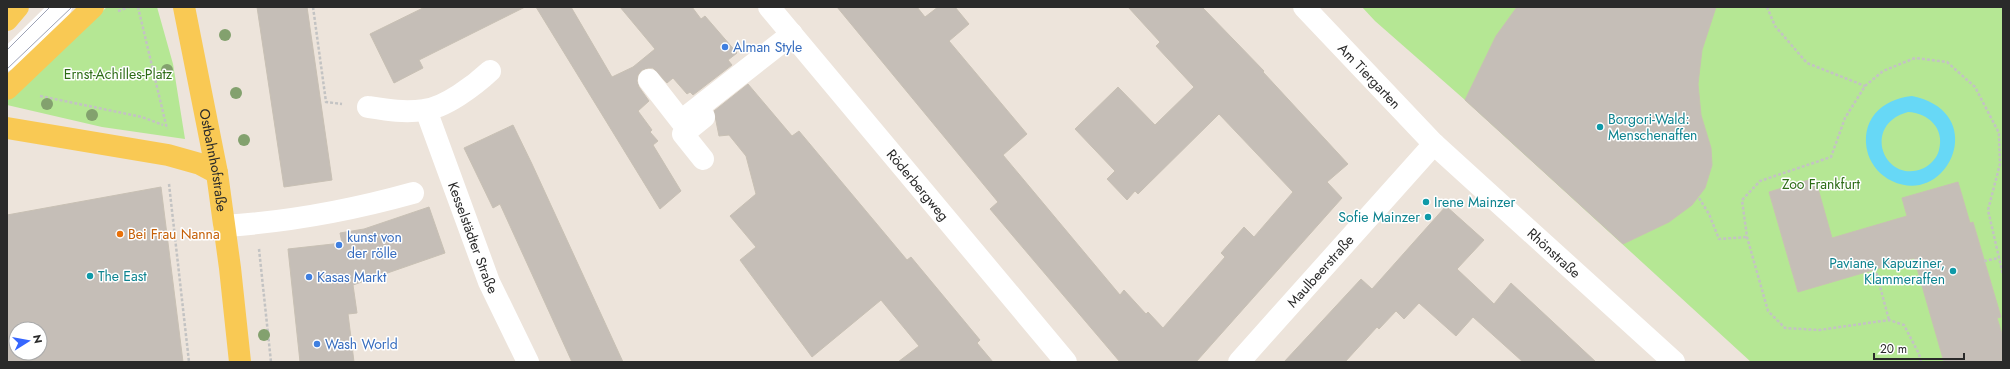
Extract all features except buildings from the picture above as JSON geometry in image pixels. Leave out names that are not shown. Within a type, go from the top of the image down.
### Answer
[{"type":"main road","points":[[7,20],[18,7]]},
{"type":"main road","points":[[7,89],[93,7]]},
{"type":"main road","name":"Ostbahnhofstraße","points":[[184,7],[216,173],[224,226],[240,362]]},
{"type":"main road","points":[[7,128],[168,155],[200,164],[216,173]]},
{"type":"street","points":[[7,60],[61,7]]},
{"type":"street","name":"Röderbergweg","points":[[770,7],[1065,361]]},
{"type":"street","name":"Am Tiergarten","points":[[1304,7],[1434,144]]},
{"type":"street","points":[[649,80],[681,121],[796,39]]},
{"type":"street","points":[[703,159],[683,134],[796,39]]},
{"type":"street","points":[[368,107],[395,112],[426,110],[473,87],[490,72]]},
{"type":"street","name":"Kesselstädter Straße","points":[[426,110],[489,282],[528,362]]},
{"type":"street","name":"Maulbeerstraße","points":[[1239,362],[1434,144]]},
{"type":"street","name":"Rhönstraße","points":[[1434,144],[1674,362]]},
{"type":"street","points":[[224,226],[256,224],[345,209],[413,193]]},
{"type":"path","points":[[39,96],[142,117],[167,126],[138,7]]},
{"type":"path","points":[[313,7],[326,102],[368,107]]},
{"type":"path","points":[[1767,7],[1775,26],[1807,64],[1865,86]]},
{"type":"path","points":[[1920,362],[1920,354],[1904,325],[1889,320],[1819,330],[1785,328],[1768,311],[1747,237],[1742,200],[1760,181],[1831,157],[1845,118],[1865,86],[1883,71],[1915,58],[1947,62],[1975,87],[1999,133],[2002,165],[1988,210],[2003,275]]},
{"type":"path","points":[[169,183],[189,362]]},
{"type":"path","points":[[1699,198],[1709,214],[1719,239],[1747,237]]},
{"type":"path","points":[[256,224],[271,362]]},
{"type":"path","points":[[1984,261],[1999,258]]},
{"type":"path","points":[[1875,268],[1889,320]]},
{"type":"green space","name":"Ernst-Achilles-Platz","points":[[107,7],[157,7],[173,64],[185,139],[102,127],[7,105],[7,98]]},
{"type":"green space","name":"Zoo Frankfurt","points":[[1362,7],[2003,7],[2003,362],[1751,362],[1465,100],[1375,21]]},
{"type":"water","points":[[1912,96],[1936,105],[1950,120],[1955,137],[1953,155],[1944,170],[1930,181],[1912,186],[1892,181],[1881,173],[1874,166],[1868,154],[1866,142],[1867,131],[1875,114],[1882,107],[1901,98]],"holes":[[[1908,112],[1915,113],[1928,119],[1937,129],[1940,135],[1939,150],[1931,163],[1924,168],[1910,171],[1898,169],[1889,162],[1883,152],[1882,140],[1885,129],[1893,119]]]},
{"type":"tram line","points":[[7,50],[50,7]]},
{"type":"tram line","points":[[7,69],[72,7]]},
{"type":"place","name":"Alman Style","points":[[725,47]]},
{"type":"place","name":"Borgori-Wald: Menschenaffen","points":[[1600,127]]},
{"type":"place","name":"Irene Mainzer","points":[[1426,202]]},
{"type":"place","name":"Sofie Mainzer","points":[[1428,217]]},
{"type":"place","name":"Bei Frau Nanna","points":[[120,234]]},
{"type":"place","name":"kunst von der rölle","points":[[339,245]]},
{"type":"place","name":"Paviane, Kapuziner, Klammeraffen","points":[[1953,271]]},
{"type":"place","name":"The East","points":[[90,276]]},
{"type":"place","name":"Kasas Markt","points":[[309,277]]},
{"type":"place","name":"Wash World","points":[[317,344]]}]
